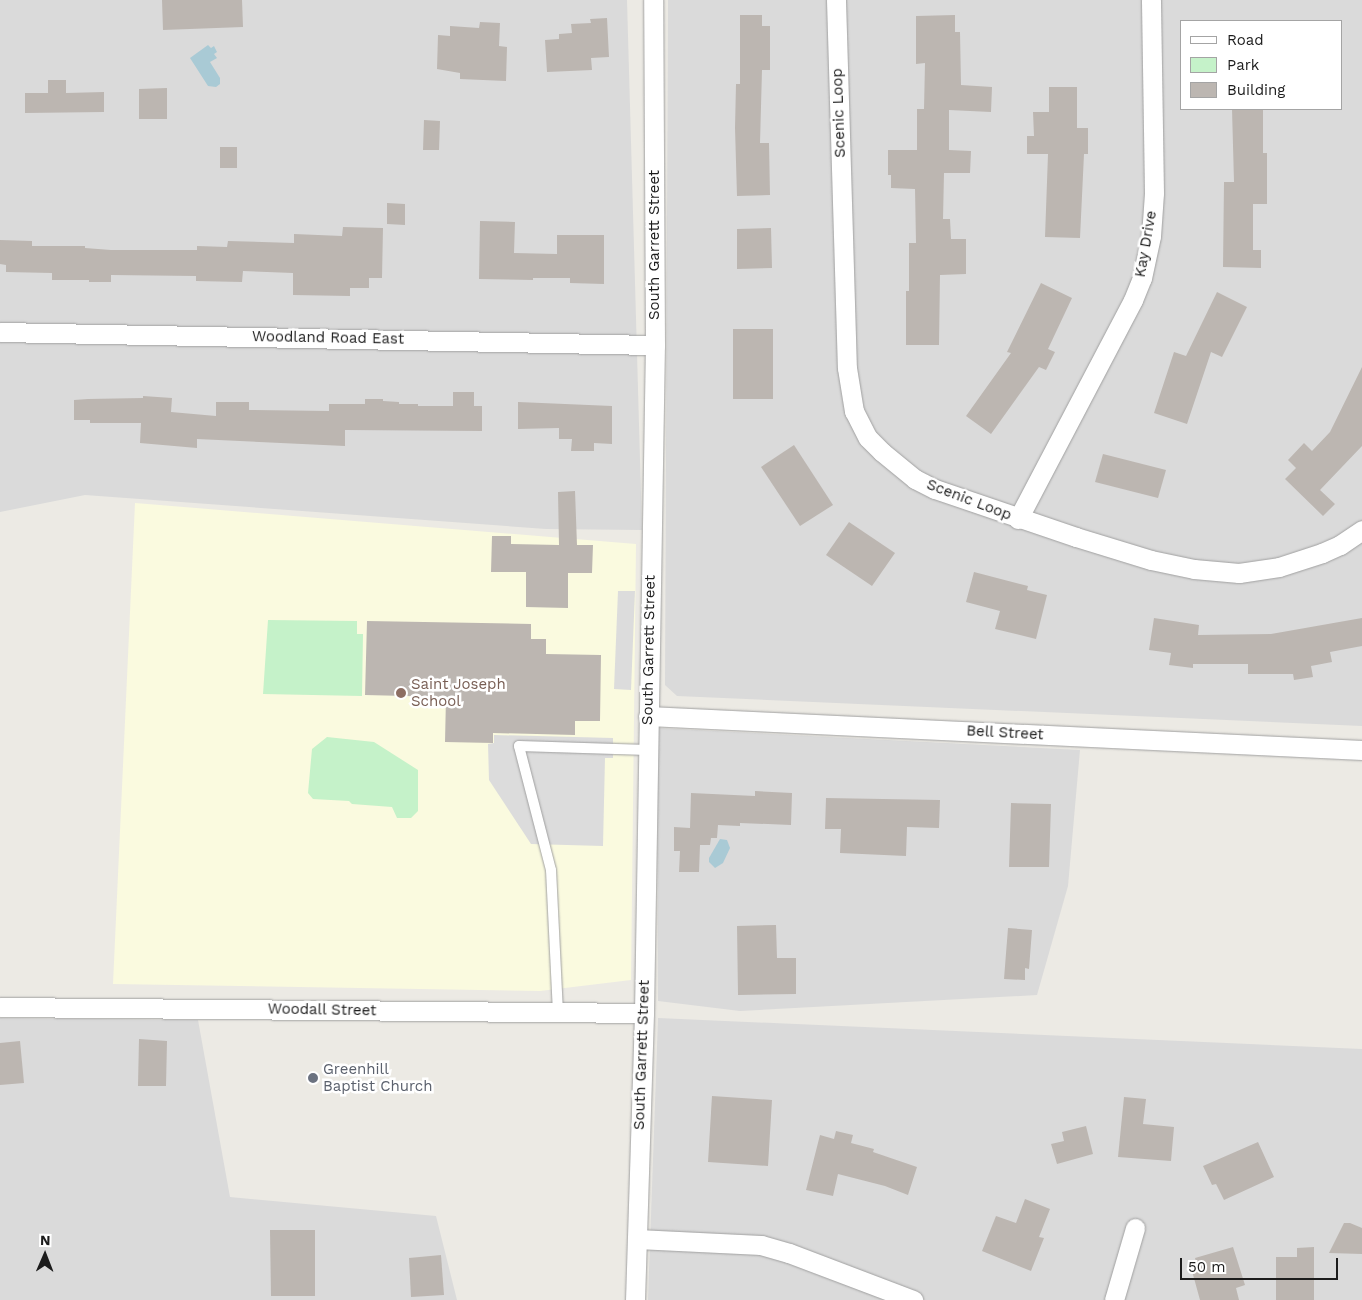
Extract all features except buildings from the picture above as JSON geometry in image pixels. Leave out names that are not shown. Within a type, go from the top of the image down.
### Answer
[{"type":"street","name":"South Garrett Street","points":[[635,1300],[644,1013],[655,345],[653,0]]},
{"type":"street","name":"Scenic Loop","points":[[836,0],[847,368],[854,411],[868,438],[898,467],[915,479],[1018,519],[1151,560],[1194,569],[1239,573],[1279,567],[1301,561],[1340,545],[1362,530]]},
{"type":"street","name":"Kay Drive","points":[[1018,519],[1133,300],[1142,278],[1151,236],[1155,172],[1150,0]]},
{"type":"street","name":"Woodland Road East","points":[[0,332],[655,345]]},
{"type":"street","name":"Bell Street","points":[[648,716],[1362,750]]},
{"type":"street","name":"Woodall Street","points":[[0,1007],[644,1013]]},
{"type":"street","points":[[1114,1300],[1136,1228]]},
{"type":"street","points":[[637,1239],[761,1246],[789,1253],[913,1300]]},
{"type":"lane","points":[[558,1012],[551,870],[519,746],[648,750]]},
{"type":"shaded area","points":[[0,0],[627,0],[642,530],[546,529],[85,495],[0,512]]},
{"type":"shaded area","points":[[668,0],[1362,0],[1362,726],[677,696],[665,685]]},
{"type":"shaded area","points":[[135,503],[636,544],[631,980],[540,991],[113,984]]},
{"type":"shaded area","points":[[618,591],[635,591],[631,690],[614,689]]},
{"type":"shaded area","points":[[657,728],[1080,750],[1068,886],[1037,995],[740,1011],[658,1001]]},
{"type":"shaded area","points":[[494,735],[613,738],[613,758],[605,758],[603,846],[531,844],[489,780],[488,744],[494,743]]},
{"type":"shaded area","points":[[0,1018],[198,1020],[230,1197],[436,1216],[457,1300],[0,1300]]},
{"type":"shaded area","points":[[658,1018],[1362,1049],[1362,1300],[648,1300]]},
{"type":"green space","points":[[268,620],[357,621],[357,634],[363,634],[362,696],[263,694]]},
{"type":"green space","points":[[327,737],[374,742],[418,770],[418,811],[411,818],[397,818],[392,807],[352,804],[349,801],[313,799],[308,793],[312,749]]},
{"type":"water","points":[[208,45],[211,48],[214,46],[217,52],[214,54],[217,58],[210,62],[220,78],[220,84],[216,87],[208,86],[190,58]]},
{"type":"water","points":[[720,839],[727,840],[730,848],[723,863],[715,868],[709,862],[709,858]]},
{"type":"place","name":"Saint Joseph School","points":[[401,693]]},
{"type":"place","name":"Greenhill Baptist Church","points":[[313,1078]]}]
